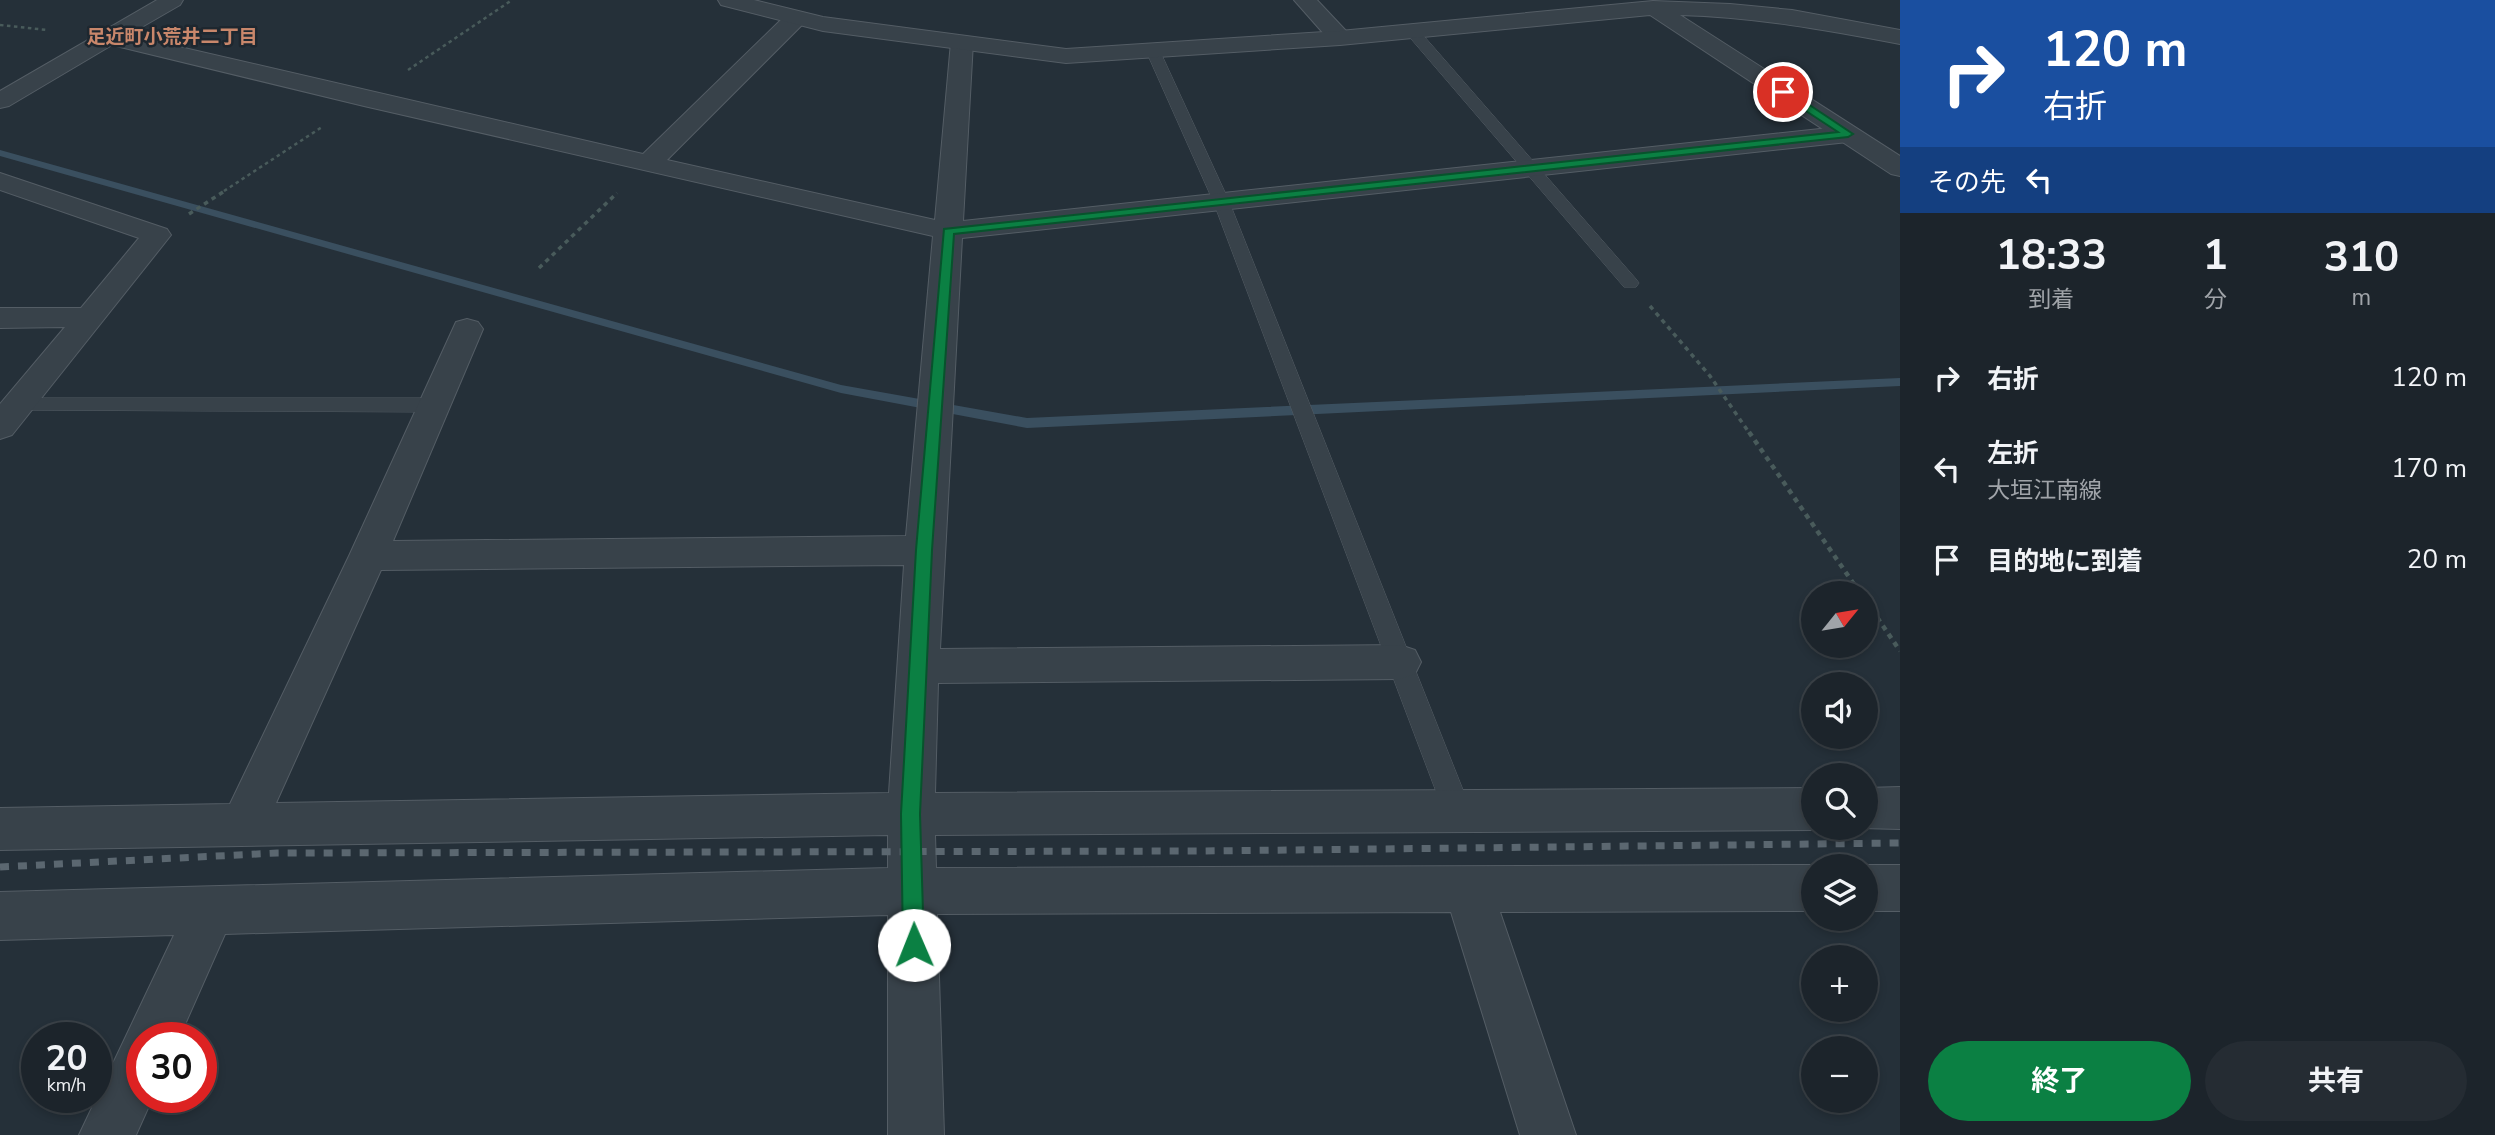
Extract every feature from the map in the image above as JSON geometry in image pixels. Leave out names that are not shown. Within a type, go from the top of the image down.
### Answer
[{"type":"street","points":[[0,101],[172,0]]},
{"type":"street","points":[[729,0],[823,24],[1066,56],[1340,38],[1648,4],[1792,17],[1900,37]]},
{"type":"street","points":[[1305,0],[1340,38]]},
{"type":"street","points":[[1648,4],[1900,168]]},
{"type":"street","points":[[648,164],[796,18]]},
{"type":"street","points":[[107,37],[648,164],[948,231],[1848,134]]},
{"type":"street","points":[[916,1135],[911,814],[924,550],[962,41]]},
{"type":"street","points":[[0,181],[157,235],[9,416]]},
{"type":"street","points":[[0,318],[90,317]]},
{"type":"street","points":[[243,825],[368,556],[467,329]]},
{"type":"street","points":[[368,556],[924,550]]},
{"type":"street","points":[[918,666],[1400,662]]},
{"type":"street","points":[[1878,808],[1900,808]]},
{"type":"street","points":[[0,829],[911,814],[1801,809]]},
{"type":"street","points":[[0,916],[913,891],[1801,888]]},
{"type":"street","points":[[1878,888],[1900,888]]},
{"type":"street","points":[[1468,889],[1548,1135]]},
{"type":"street","points":[[159,1022],[211,910]]},
{"type":"street","points":[[107,1135],[126,1094]]},
{"type":"lane","points":[[1411,30],[1629,283]]},
{"type":"lane","points":[[1153,51],[1221,201],[1457,810]]},
{"type":"lane","points":[[9,416],[435,405]]},
{"type":"path","points":[[539,268],[648,164]]},
{"type":"path","points":[[1629,283],[1710,376],[1852,581]]},
{"type":"path","points":[[1878,619],[1900,651]]},
{"type":"waterway","points":[[0,153],[841,389],[1027,423],[1900,382]]},
{"type":"railway","points":[[0,867],[277,853],[1203,851],[1900,843]]},
{"type":"district","name":"足近町小荒井二丁目","points":[[172,36]]},
{"type":"route","points":[[914,945],[911,814],[924,550],[948,231],[1848,134],[1783,92]]}]
